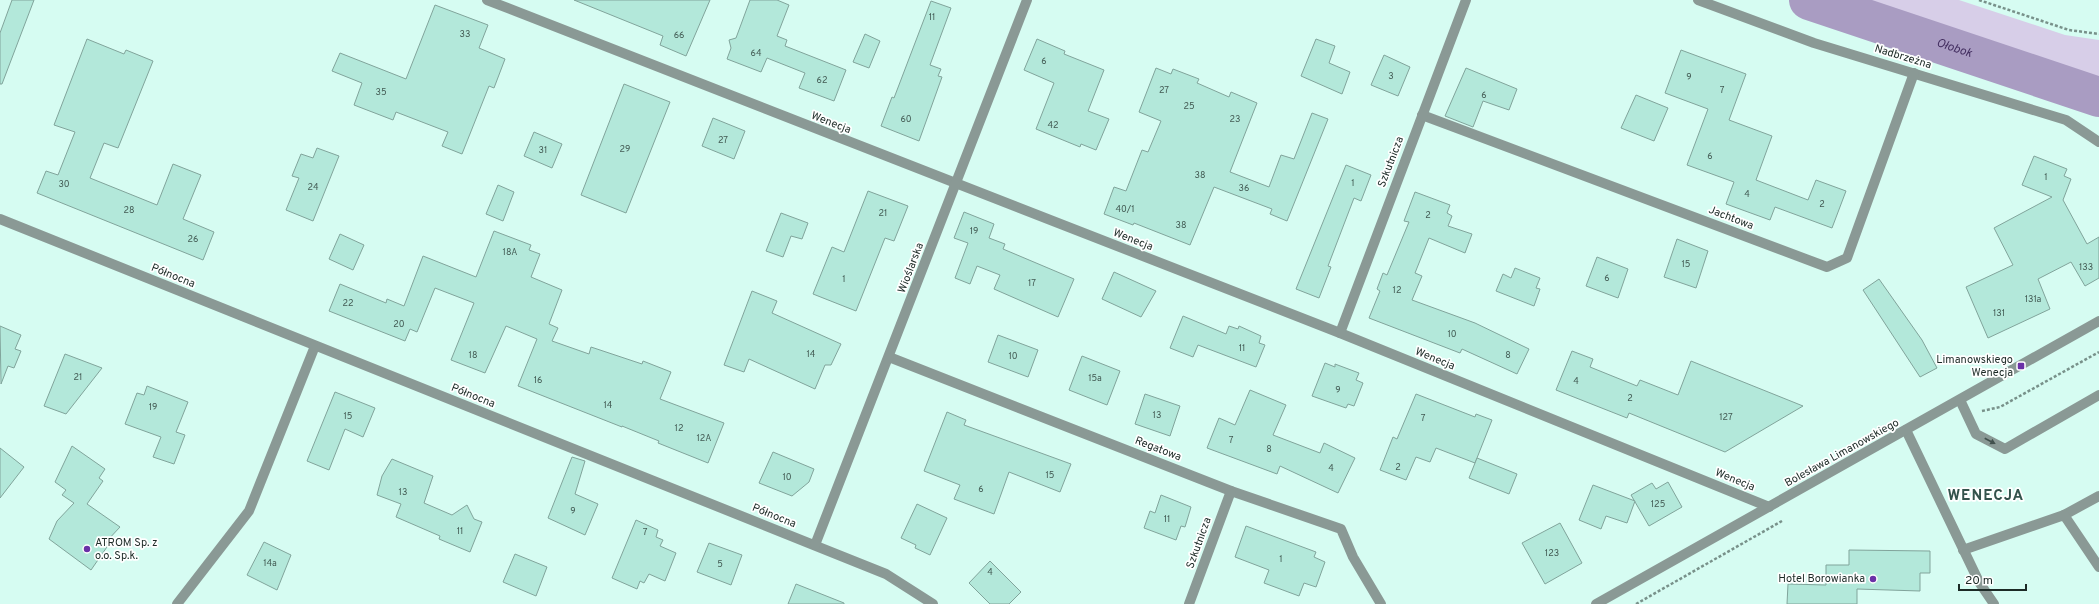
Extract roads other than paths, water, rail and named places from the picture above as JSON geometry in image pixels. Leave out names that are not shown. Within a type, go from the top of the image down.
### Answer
[{"type":"street","name":"Wenecja","points":[[487,0],[956,185],[1340,333],[1769,507]]},
{"type":"street","name":"Wioślarska","points":[[815,545],[1027,0]]},
{"type":"street","name":"Szkutnicza","points":[[1340,333],[1466,0]]},
{"type":"street","name":"Nadbrzeżna","points":[[1698,0],[1814,43],[2066,120],[2099,142]]},
{"type":"street","name":"Jachtowa","points":[[1422,115],[1827,267],[1847,258],[1914,73]]},
{"type":"street","name":"Północna","points":[[0,219],[886,574],[933,604]]},
{"type":"street","name":"Bolesława Limanowskiego","points":[[1596,604],[2099,321]]},
{"type":"street","points":[[177,604],[249,511],[316,346]]},
{"type":"street","name":"Regatowa","points":[[889,357],[1231,491],[1341,530],[1353,556],[1381,604]]},
{"type":"street","points":[[1960,400],[1976,434],[2005,449],[2099,395]]},
{"type":"street","points":[[1906,430],[1978,582],[1994,604]]},
{"type":"street","name":"Szkutnicza","points":[[1189,604],[1231,491]]},
{"type":"street","points":[[1963,550],[2064,515],[2099,496]]},
{"type":"street","points":[[2064,515],[2099,567]]},
{"type":"waterway","name":"Ołobok","points":[[1809,0],[2099,97]]},
{"type":"place","name":"Limanowskiego Wenecja","points":[[2021,366]]},
{"type":"place","name":"ATROM Sp. z o.o. Sp.k.","points":[[87,549]]},
{"type":"place","name":"Hotel Borowianka","points":[[1873,579]]},
{"type":"district","name":"WENECJA","points":[[1986,496]]}]
